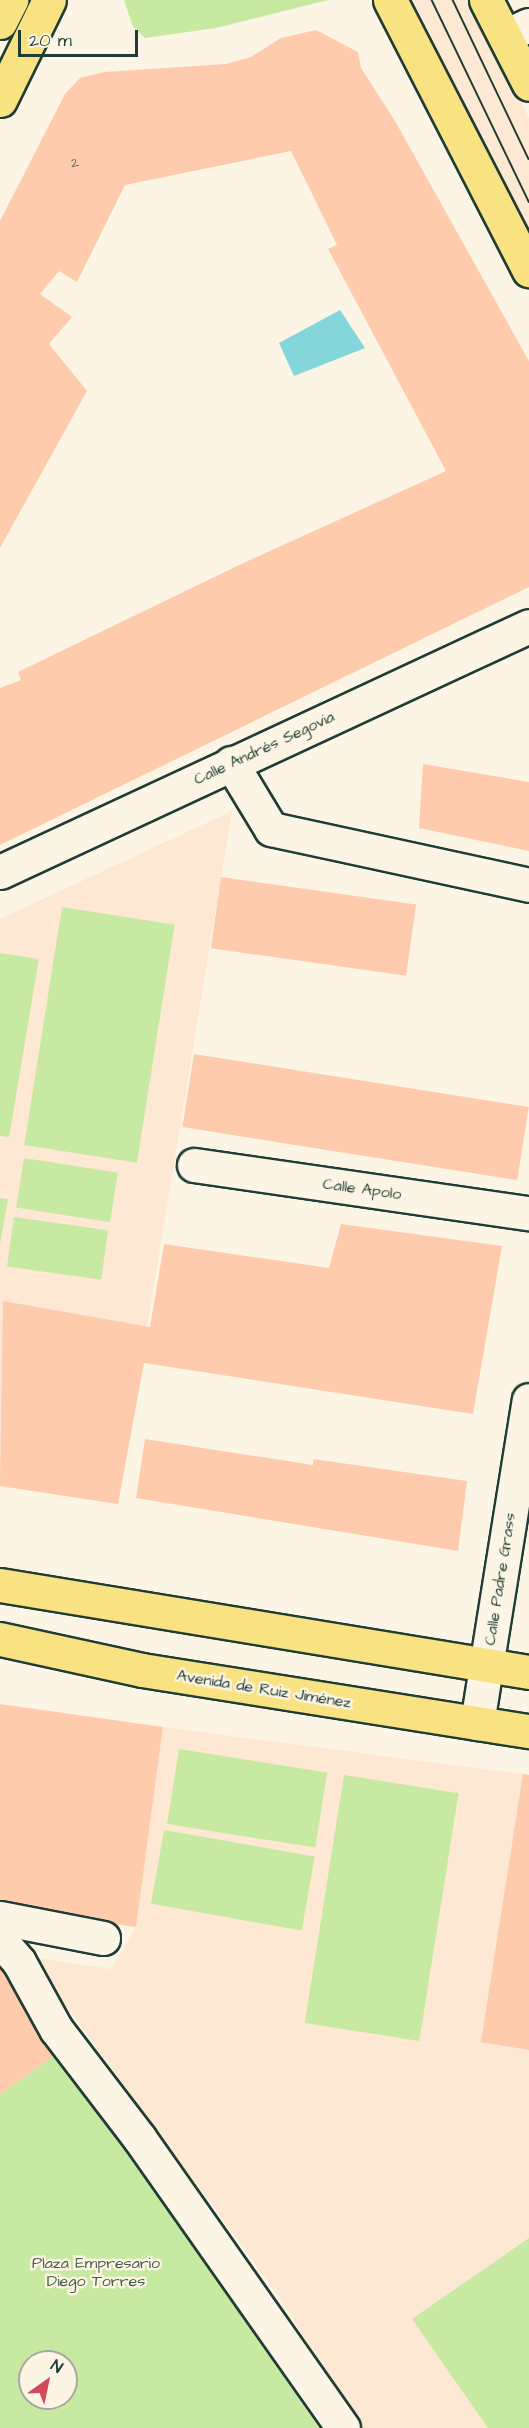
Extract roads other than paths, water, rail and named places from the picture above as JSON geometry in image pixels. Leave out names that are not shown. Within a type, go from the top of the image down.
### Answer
[{"type":"main road","points":[[0,22],[11,0]]},
{"type":"main road","points":[[0,100],[50,0]]},
{"type":"main road","points":[[390,0],[529,270]]},
{"type":"main road","points":[[486,0],[517,31],[529,84]]},
{"type":"main road","points":[[0,1585],[529,1672]]},
{"type":"main road","name":"Avenida de Ruiz Jiménez","points":[[0,1639],[142,1670],[529,1731]]},
{"type":"street","name":"Calle Andrés Segovia","points":[[0,872],[529,626]]},
{"type":"street","points":[[231,763],[271,829],[529,885]]},
{"type":"street","name":"Calle Apolo","points":[[194,1165],[529,1213]]},
{"type":"street","name":"Calle Padre Grass","points":[[477,1723],[529,1400]]},
{"type":"street","points":[[0,1918],[104,1938]]},
{"type":"street","points":[[0,1940],[19,1962],[56,2029],[140,2139],[343,2428]]},
{"type":"water","points":[[340,310],[365,348],[294,376],[279,343]]},
{"type":"tram line","points":[[432,0],[529,202]]},
{"type":"tram line","points":[[453,0],[529,159]]},
{"type":"park label","name":"Plaza Empresario Diego Torres","points":[[96,2272]]}]
